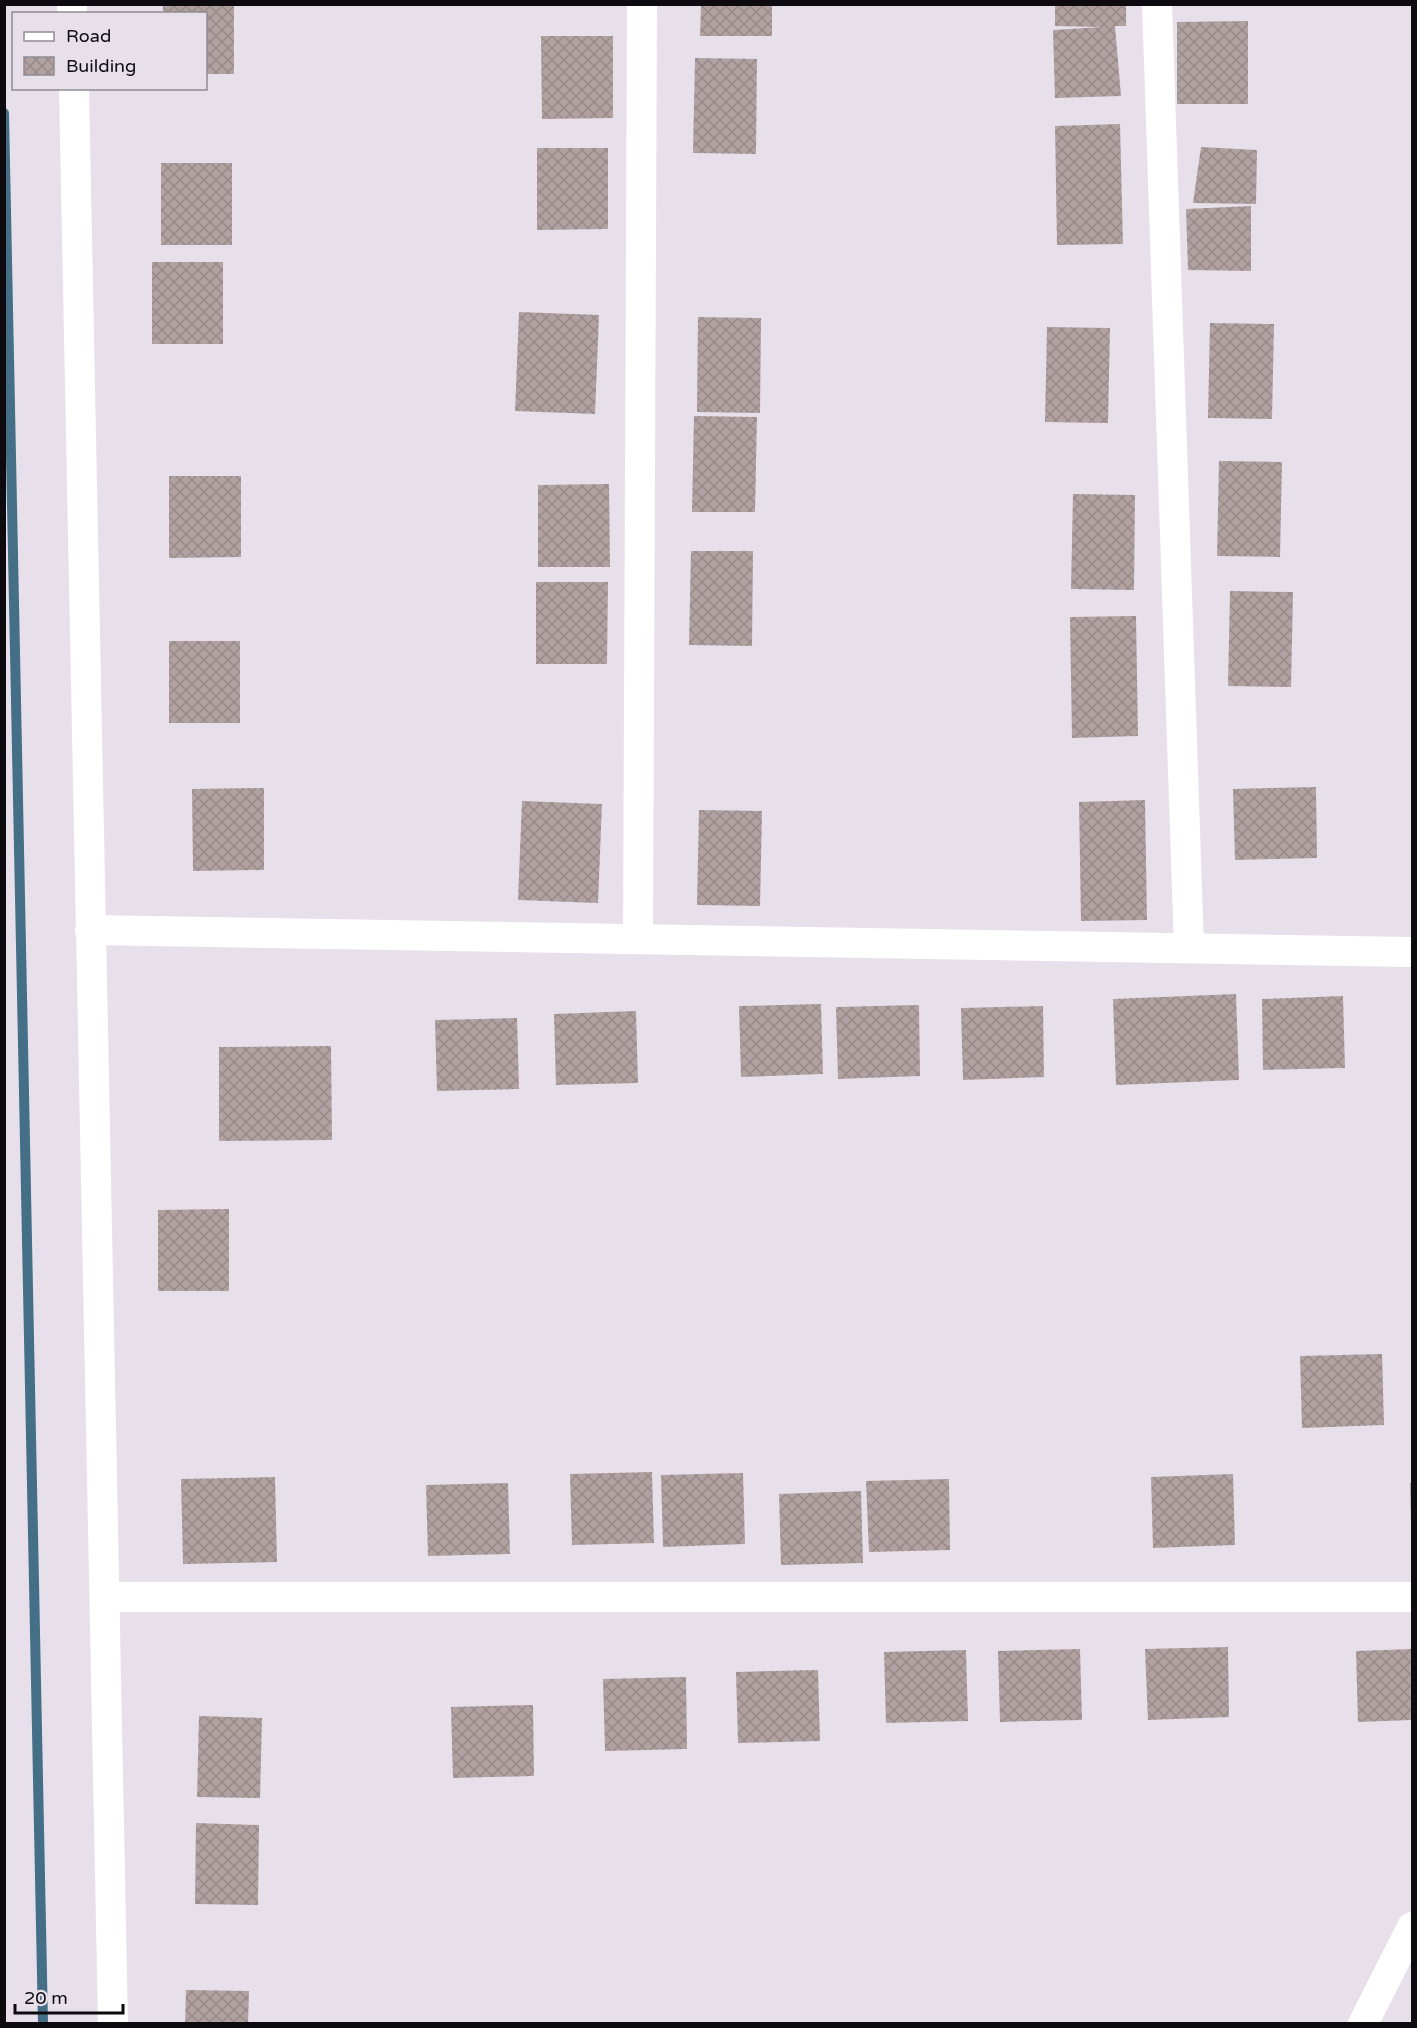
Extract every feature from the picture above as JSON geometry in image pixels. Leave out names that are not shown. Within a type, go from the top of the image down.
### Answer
[{"type":"street","points":[[638,939],[642,4]]},
{"type":"street","points":[[1157,4],[1189,948]]},
{"type":"street","points":[[74,90],[114,2024]]},
{"type":"street","points":[[90,930],[1413,952]]},
{"type":"street","points":[[105,1597],[1413,1597]]},
{"type":"street","points":[[1363,2024],[1413,1927]]},
{"type":"building","points":[[163,4],[234,4],[234,74],[207,74],[207,12],[163,12]]},
{"type":"building","points":[[701,4],[772,4],[772,36],[700,36]]},
{"type":"building","points":[[1055,4],[1126,4],[1126,26],[1115,26],[1121,96],[1055,98],[1053,30],[1102,27],[1055,26]]},
{"type":"building","points":[[1248,21],[1248,104],[1177,104],[1177,22]]},
{"type":"building","points":[[541,36],[613,36],[613,118],[542,119]]},
{"type":"building","points":[[695,58],[757,59],[756,154],[693,153]]},
{"type":"building","points":[[1120,124],[1123,244],[1057,245],[1055,126]]},
{"type":"building","points":[[1201,147],[1257,150],[1256,204],[1193,203]]},
{"type":"building","points":[[537,148],[608,148],[608,229],[537,230]]},
{"type":"building","points":[[161,163],[232,163],[232,245],[161,245]]},
{"type":"building","points":[[1251,206],[1251,271],[1188,270],[1186,209]]},
{"type":"building","points":[[152,262],[223,262],[223,344],[152,344]]},
{"type":"building","points":[[519,312],[599,315],[595,414],[515,411]]},
{"type":"building","points":[[698,317],[761,318],[760,413],[697,412]]},
{"type":"building","points":[[1210,323],[1274,324],[1272,419],[1208,418]]},
{"type":"building","points":[[1047,327],[1110,328],[1108,423],[1045,422]]},
{"type":"building","points":[[694,416],[757,417],[755,512],[692,512]]},
{"type":"building","points":[[1219,461],[1282,462],[1280,557],[1217,556]]},
{"type":"building","points":[[169,476],[241,476],[241,557],[169,558]]},
{"type":"building","points":[[609,484],[610,567],[538,567],[538,485]]},
{"type":"building","points":[[1073,494],[1135,495],[1134,590],[1071,589]]},
{"type":"building","points":[[691,551],[753,551],[752,646],[689,645]]},
{"type":"building","points":[[536,582],[608,582],[607,664],[536,664]]},
{"type":"building","points":[[1230,591],[1293,592],[1291,687],[1228,686]]},
{"type":"building","points":[[1136,616],[1138,736],[1072,738],[1070,617]]},
{"type":"building","points":[[169,641],[240,641],[240,723],[169,723]]},
{"type":"building","points":[[1316,787],[1317,858],[1235,860],[1233,789]]},
{"type":"building","points":[[264,788],[264,870],[193,871],[192,789]]},
{"type":"building","points":[[1145,800],[1147,920],[1081,921],[1079,802]]},
{"type":"building","points":[[522,801],[602,804],[598,903],[518,900]]},
{"type":"building","points":[[699,810],[762,811],[760,906],[697,905]]},
{"type":"building","points":[[1236,994],[1239,1080],[1116,1085],[1113,999]]},
{"type":"building","points":[[1343,996],[1345,1068],[1263,1070],[1262,999]]},
{"type":"building","points":[[821,1004],[823,1074],[741,1077],[739,1006]]},
{"type":"building","points":[[919,1005],[920,1076],[838,1079],[836,1007]]},
{"type":"building","points":[[1043,1006],[1044,1077],[963,1080],[961,1008]]},
{"type":"building","points":[[636,1011],[638,1083],[556,1085],[554,1014]]},
{"type":"building","points":[[517,1018],[519,1089],[437,1091],[435,1020]]},
{"type":"building","points":[[331,1046],[332,1140],[219,1141],[219,1047]]},
{"type":"building","points":[[229,1209],[229,1291],[158,1291],[158,1210]]},
{"type":"building","points":[[1382,1354],[1384,1425],[1302,1428],[1300,1356]]},
{"type":"building","points":[[652,1472],[654,1543],[572,1545],[570,1474]]},
{"type":"building","points":[[743,1473],[745,1544],[663,1547],[661,1475]]},
{"type":"building","points":[[1233,1474],[1235,1545],[1153,1548],[1151,1477]]},
{"type":"building","points":[[275,1477],[277,1562],[183,1564],[181,1479]]},
{"type":"building","points":[[949,1479],[950,1550],[869,1552],[866,1481]]},
{"type":"building","points":[[508,1483],[510,1554],[428,1556],[426,1485]]},
{"type":"building","points":[[1410,1483],[1412,1483],[1411,1522]]},
{"type":"building","points":[[861,1491],[863,1563],[781,1565],[779,1494]]},
{"type":"building","points":[[1228,1647],[1229,1717],[1148,1720],[1145,1649]]},
{"type":"building","points":[[1080,1649],[1082,1720],[1000,1722],[998,1651]]},
{"type":"building","points":[[1412,1649],[1412,1720],[1358,1722],[1356,1651]]},
{"type":"building","points":[[966,1650],[968,1721],[886,1723],[884,1652]]},
{"type":"building","points":[[818,1670],[820,1741],[738,1743],[736,1672]]},
{"type":"building","points":[[686,1677],[687,1749],[605,1751],[603,1679]]},
{"type":"building","points":[[533,1705],[534,1776],[453,1778],[451,1707]]},
{"type":"building","points":[[199,1716],[262,1718],[260,1798],[197,1797]]},
{"type":"building","points":[[196,1823],[259,1825],[258,1905],[195,1904]]},
{"type":"building","points":[[186,1990],[249,1991],[248,2024],[185,2024]]},
{"type":"waterway","points":[[4,113],[43,2024]]}]
